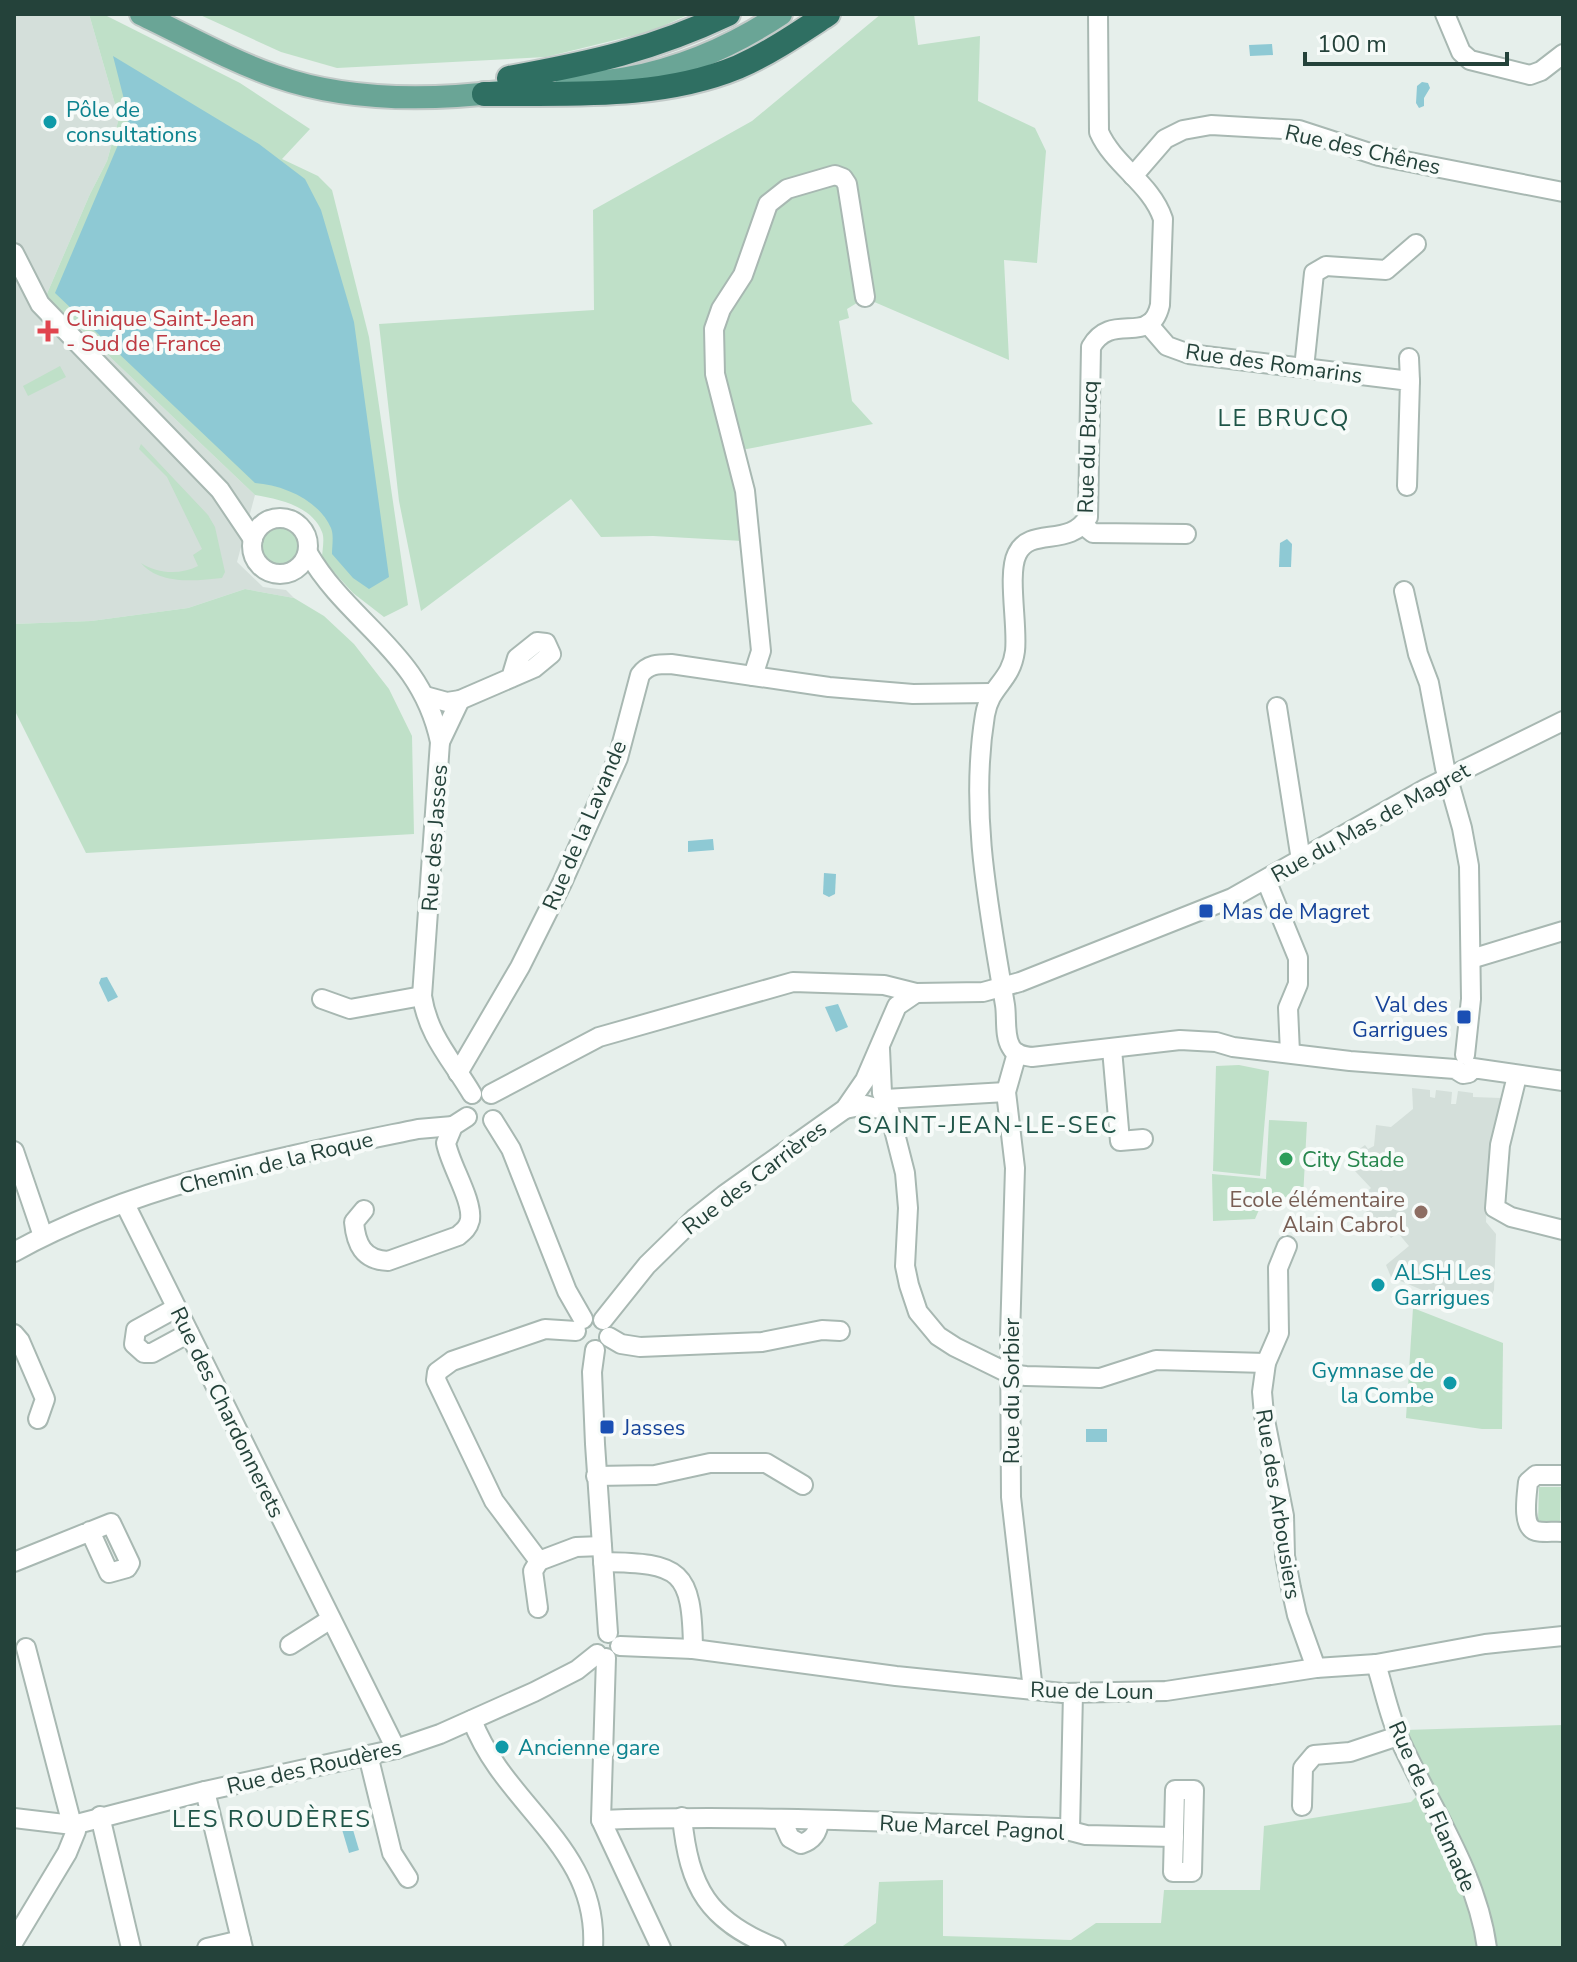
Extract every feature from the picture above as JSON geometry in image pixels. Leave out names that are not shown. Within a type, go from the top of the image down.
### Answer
[{"type":"highway","points":[[509,78],[630,54],[728,14]]},
{"type":"highway","points":[[484,94],[622,91],[679,85],[740,66],[777,47],[828,14]]},
{"type":"main road","points":[[141,14],[275,76],[339,93],[383,97],[484,94],[627,78],[721,48],[781,14]]},
{"type":"main road","points":[[167,14],[287,68],[378,85],[625,70],[672,59],[717,41],[769,14]]},
{"type":"street","points":[[1098,14],[1099,132],[1104,144],[1151,195],[1163,219],[1160,305],[1157,315],[1148,324]]},
{"type":"street","points":[[1445,14],[1461,52],[1470,60],[1530,75],[1563,54]]},
{"type":"street","name":"Rue des Chênes","points":[[1133,176],[1165,139],[1183,130],[1211,125],[1299,130],[1379,156],[1563,192]]},
{"type":"street","points":[[753,676],[761,651],[745,491],[715,374],[714,329],[721,309],[743,275],[768,204],[787,189],[835,175],[847,184],[865,297]]},
{"type":"street","points":[[1304,368],[1314,273],[1326,266],[1386,270],[1416,244]]},
{"type":"street","name":"Rue des Jasses","points":[[14,253],[40,304],[220,490],[253,539],[253,553],[262,567],[278,574],[295,571],[344,601]]},
{"type":"street","name":"Rue des Romarins","points":[[1148,324],[1167,346],[1189,354],[1410,381]]},
{"type":"street","name":"Rue du Brucq","points":[[1017,1053],[1009,1043],[980,841],[982,744],[991,693],[1005,680],[1016,648],[1014,565],[1018,551],[1035,539],[1069,535],[1083,525],[1089,509],[1091,347],[1106,330],[1138,328],[1148,324]]},
{"type":"street","points":[[1407,486],[1409,358]]},
{"type":"street","name":"Rue des Jasses","points":[[220,490],[268,521],[286,519],[301,528],[306,535],[308,553],[319,572],[411,671],[436,722],[440,742],[422,996],[425,1016],[433,1036],[472,1094]]},
{"type":"street","points":[[253,539],[261,525],[268,521]]},
{"type":"street","points":[[1083,525],[1093,533],[1186,534]]},
{"type":"street","points":[[295,571],[308,553]]},
{"type":"street","points":[[1404,591],[1418,654],[1429,683],[1469,866],[1471,999],[1464,1064]]},
{"type":"street","name":"Rue de la Lavande","points":[[458,1073],[520,967],[562,883],[618,758],[640,675],[652,665],[913,694],[991,693]]},
{"type":"street","points":[[425,696],[447,702],[460,700],[511,678]]},
{"type":"street","points":[[440,742],[460,700]]},
{"type":"street","points":[[1277,707],[1301,860]]},
{"type":"street","name":"Rue du Mas de Magret","points":[[491,1094],[599,1037],[763,988],[810,981],[884,985],[916,993],[983,992],[1001,988],[1232,898],[1448,776],[1563,721]]},
{"type":"street","points":[[1266,880],[1298,958],[1298,984],[1288,1008],[1290,1053]]},
{"type":"street","points":[[1471,959],[1563,931]]},
{"type":"street","points":[[884,985],[897,1006],[916,993]]},
{"type":"street","points":[[322,999],[350,1009],[422,996]]},
{"type":"street","name":"Rue des Carrières","points":[[606,1328],[647,1265],[695,1218],[845,1109],[865,1080],[897,1006]]},
{"type":"street","points":[[1266,1363],[1156,1360],[1100,1378],[1010,1374],[938,1336],[913,1302],[905,1266],[908,1208],[905,1173],[886,1105],[1006,1092],[1017,1053],[1032,1057],[1195,1040],[1406,1066],[1464,1064],[1517,1076],[1563,1081]]},
{"type":"street","name":"Rue des Carrières","points":[[845,1109],[886,1105],[882,1093],[880,1049]]},
{"type":"street","points":[[1112,1049],[1120,1141],[1143,1139]]},
{"type":"street","points":[[1517,1076],[1500,1145],[1495,1208],[1511,1217],[1563,1230]]},
{"type":"street","points":[[364,1210],[354,1222],[356,1236],[366,1255],[377,1261],[388,1261],[458,1236],[469,1225],[469,1208],[446,1143],[460,1122],[464,1106],[472,1094],[485,1091],[491,1094],[498,1105],[493,1120]]},
{"type":"street","name":"Rue du Sorbier","points":[[1006,1092],[1015,1168],[1010,1374],[1011,1497],[1033,1690]]},
{"type":"street","points":[[460,1122],[480,1125],[493,1120]]},
{"type":"street","points":[[493,1120],[511,1149],[567,1291],[579,1325],[579,1344],[595,1350],[604,1346],[606,1328]]},
{"type":"street","name":"Chemin de la Roque","points":[[14,1252],[43,1236],[212,1173],[460,1122]]},
{"type":"street","points":[[14,1151],[43,1236]]},
{"type":"street","name":"Rue des Chardonnerets","points":[[125,1204],[396,1749]]},
{"type":"street","name":"Rue des Arbousiers","points":[[1287,1246],[1278,1268],[1279,1333],[1266,1363],[1262,1392],[1264,1415],[1280,1485],[1285,1556],[1297,1615],[1316,1668]]},
{"type":"street","points":[[176,1308],[136,1330],[134,1344],[144,1353],[152,1353],[189,1333]]},
{"type":"street","points":[[539,1561],[494,1501],[438,1387],[437,1372],[452,1361],[545,1329],[579,1325],[594,1316],[621,1344],[640,1347],[762,1342],[822,1330],[840,1331]]},
{"type":"street","points":[[14,1334],[20,1341],[45,1399],[38,1419]]},
{"type":"street","points":[[595,1350],[592,1372],[596,1476],[608,1648],[601,1820],[661,1948]]},
{"type":"street","points":[[596,1476],[655,1475],[710,1463],[766,1463],[803,1485]]},
{"type":"street","points":[[1563,1475],[1536,1475],[1528,1482],[1527,1521],[1535,1531],[1563,1532]]},
{"type":"street","points":[[14,1562],[90,1531]]},
{"type":"street","points":[[538,1608],[533,1571],[539,1561],[576,1547],[655,1565],[682,1581],[690,1595],[693,1649]]},
{"type":"street","points":[[290,1645],[331,1619]]},
{"type":"street","name":"Rue de Loun","points":[[608,1648],[693,1649],[896,1676],[1073,1693],[1166,1691],[1316,1668],[1376,1664],[1485,1644],[1563,1636]]},
{"type":"street","points":[[14,1941],[67,1853],[76,1831],[26,1648]]},
{"type":"street","name":"Rue des Roudères","points":[[14,1818],[73,1825],[205,1791],[396,1749],[472,1720],[577,1670],[608,1648]]},
{"type":"street","name":"Rue de la Flamade","points":[[1376,1664],[1398,1736],[1466,1874],[1483,1922],[1487,1948]]},
{"type":"street","points":[[1070,1830],[1073,1693]]},
{"type":"street","points":[[472,1720],[480,1741],[506,1782],[570,1858],[591,1904],[595,1928],[593,1948]]},
{"type":"street","points":[[1302,1806],[1303,1768],[1314,1755],[1350,1752],[1398,1736]]},
{"type":"street","points":[[368,1755],[392,1853],[408,1878]]},
{"type":"street","points":[[205,1791],[242,1944],[207,1948]]},
{"type":"street","points":[[100,1816],[131,1948]]},
{"type":"street","points":[[682,1817],[688,1865],[706,1899],[728,1923],[776,1948]]},
{"type":"street","name":"Rue Marcel Pagnol","points":[[601,1820],[682,1817],[1044,1827],[1086,1835],[1174,1837]]},
{"type":"shaded area","name":"Clinique Saint-Jean - Sud de France","points":[[14,14],[89,14],[119,118],[107,161],[46,296],[255,495],[237,562],[263,587],[286,590],[294,598],[245,589],[188,608],[91,621],[14,624]]},
{"type":"shaded area","points":[[1412,1088],[1430,1090],[1430,1097],[1435,1098],[1436,1090],[1452,1092],[1451,1104],[1456,1104],[1458,1091],[1473,1093],[1473,1097],[1501,1098],[1491,1137],[1488,1178],[1486,1222],[1496,1234],[1494,1290],[1491,1297],[1434,1295],[1391,1277],[1386,1265],[1409,1246],[1398,1233],[1391,1238],[1380,1225],[1375,1228],[1364,1214],[1368,1210],[1359,1199],[1371,1188],[1355,1171],[1359,1167],[1350,1156],[1365,1145],[1368,1149],[1374,1146],[1376,1125],[1391,1127],[1413,1109]]},
{"type":"green space","points":[[89,14],[103,14],[240,83],[310,129],[282,159],[318,176],[332,190],[369,337],[408,605],[384,617],[353,593],[322,559],[323,535],[311,516],[294,505],[255,495],[46,296],[107,161],[119,118]]},
{"type":"green space","points":[[198,14],[690,14],[652,31],[546,57],[337,68],[281,52]]},
{"type":"green space","points":[[881,14],[914,14],[918,45],[980,36],[978,101],[1035,128],[1046,151],[1037,263],[1004,260],[1009,360],[865,298],[847,309],[849,318],[839,321],[852,401],[873,424],[747,449],[728,447],[735,473],[743,541],[653,536],[601,537],[571,499],[421,611],[399,501],[379,324],[594,310],[593,210],[752,121]]},
{"type":"green space","points":[[60,366],[66,377],[28,396],[23,386]]},
{"type":"green space","points":[[141,444],[208,515],[215,527],[225,572],[222,578],[178,580],[158,575],[141,563],[162,571],[184,571],[198,566],[193,555],[202,549],[167,477],[139,449]]},
{"type":"green space","points":[[280,528],[293,534],[299,547],[293,560],[280,566],[267,560],[261,547],[267,534]]},
{"type":"green space","points":[[245,589],[294,598],[324,616],[354,644],[389,689],[412,736],[414,834],[86,853],[14,709],[14,624],[91,621],[188,608]]},
{"type":"green space","points":[[1239,1065],[1269,1071],[1260,1176],[1213,1171],[1216,1066]]},
{"type":"green space","points":[[1269,1120],[1307,1122],[1303,1198],[1265,1196],[1255,1219],[1213,1221],[1212,1174],[1266,1179]]},
{"type":"green space","name":"Gymnase de la Combe","points":[[1413,1308],[1503,1343],[1502,1429],[1406,1418]]},
{"type":"green space","points":[[1539,1487],[1561,1487],[1560,1523],[1538,1523]]},
{"type":"green space","points":[[1563,1725],[1563,1948],[840,1948],[876,1923],[879,1882],[943,1880],[943,1936],[1071,1940],[1096,1923],[1161,1923],[1164,1890],[1260,1890],[1264,1826],[1411,1802],[1430,1783],[1405,1730]]},
{"type":"water","points":[[1272,44],[1273,55],[1250,56],[1249,45]]},
{"type":"water","points":[[113,56],[259,144],[305,179],[321,210],[354,322],[389,577],[369,589],[353,578],[332,554],[332,531],[318,509],[288,491],[255,483],[55,293],[129,119]]},
{"type":"water","points":[[1422,82],[1428,83],[1430,88],[1424,98],[1424,106],[1419,108],[1416,103],[1417,86]]},
{"type":"water","points":[[1287,539],[1292,544],[1291,567],[1279,567],[1280,543]]},
{"type":"water","points":[[713,839],[714,850],[688,852],[688,841]]},
{"type":"water","points":[[824,873],[836,874],[835,894],[829,897],[823,894]]},
{"type":"water","points":[[107,977],[118,997],[108,1002],[99,983],[101,978]]},
{"type":"water","points":[[838,1004],[848,1027],[836,1032],[825,1007]]},
{"type":"water","points":[[1086,1429],[1107,1429],[1107,1442],[1086,1442]]},
{"type":"water","points":[[351,1823],[359,1850],[349,1853],[341,1826]]},
{"type":"place","name":"Pôle de consultations","points":[[50,122]]},
{"type":"place","name":"Clinique Saint-Jean - Sud de France","points":[[48,331]]},
{"type":"place","name":"Mas de Magret","points":[[1206,911]]},
{"type":"place","name":"Val des Garrigues","points":[[1464,1017]]},
{"type":"place","name":"City Stade","points":[[1286,1159]]},
{"type":"place","name":"Ecole élémentaire Alain Cabrol","points":[[1421,1212]]},
{"type":"place","name":"ALSH Les Garrigues","points":[[1378,1285]]},
{"type":"place","name":"Gymnase de la Combe","points":[[1450,1383]]},
{"type":"place","name":"Jasses","points":[[607,1427]]},
{"type":"place","name":"Ancienne gare","points":[[502,1747]]},
{"type":"district","name":"LE BRUCQ","points":[[1284,418]]},
{"type":"district","name":"SAINT-JEAN-LE-SEC","points":[[988,1125]]},
{"type":"district","name":"LES ROUDÈRES","points":[[272,1819]]}]
